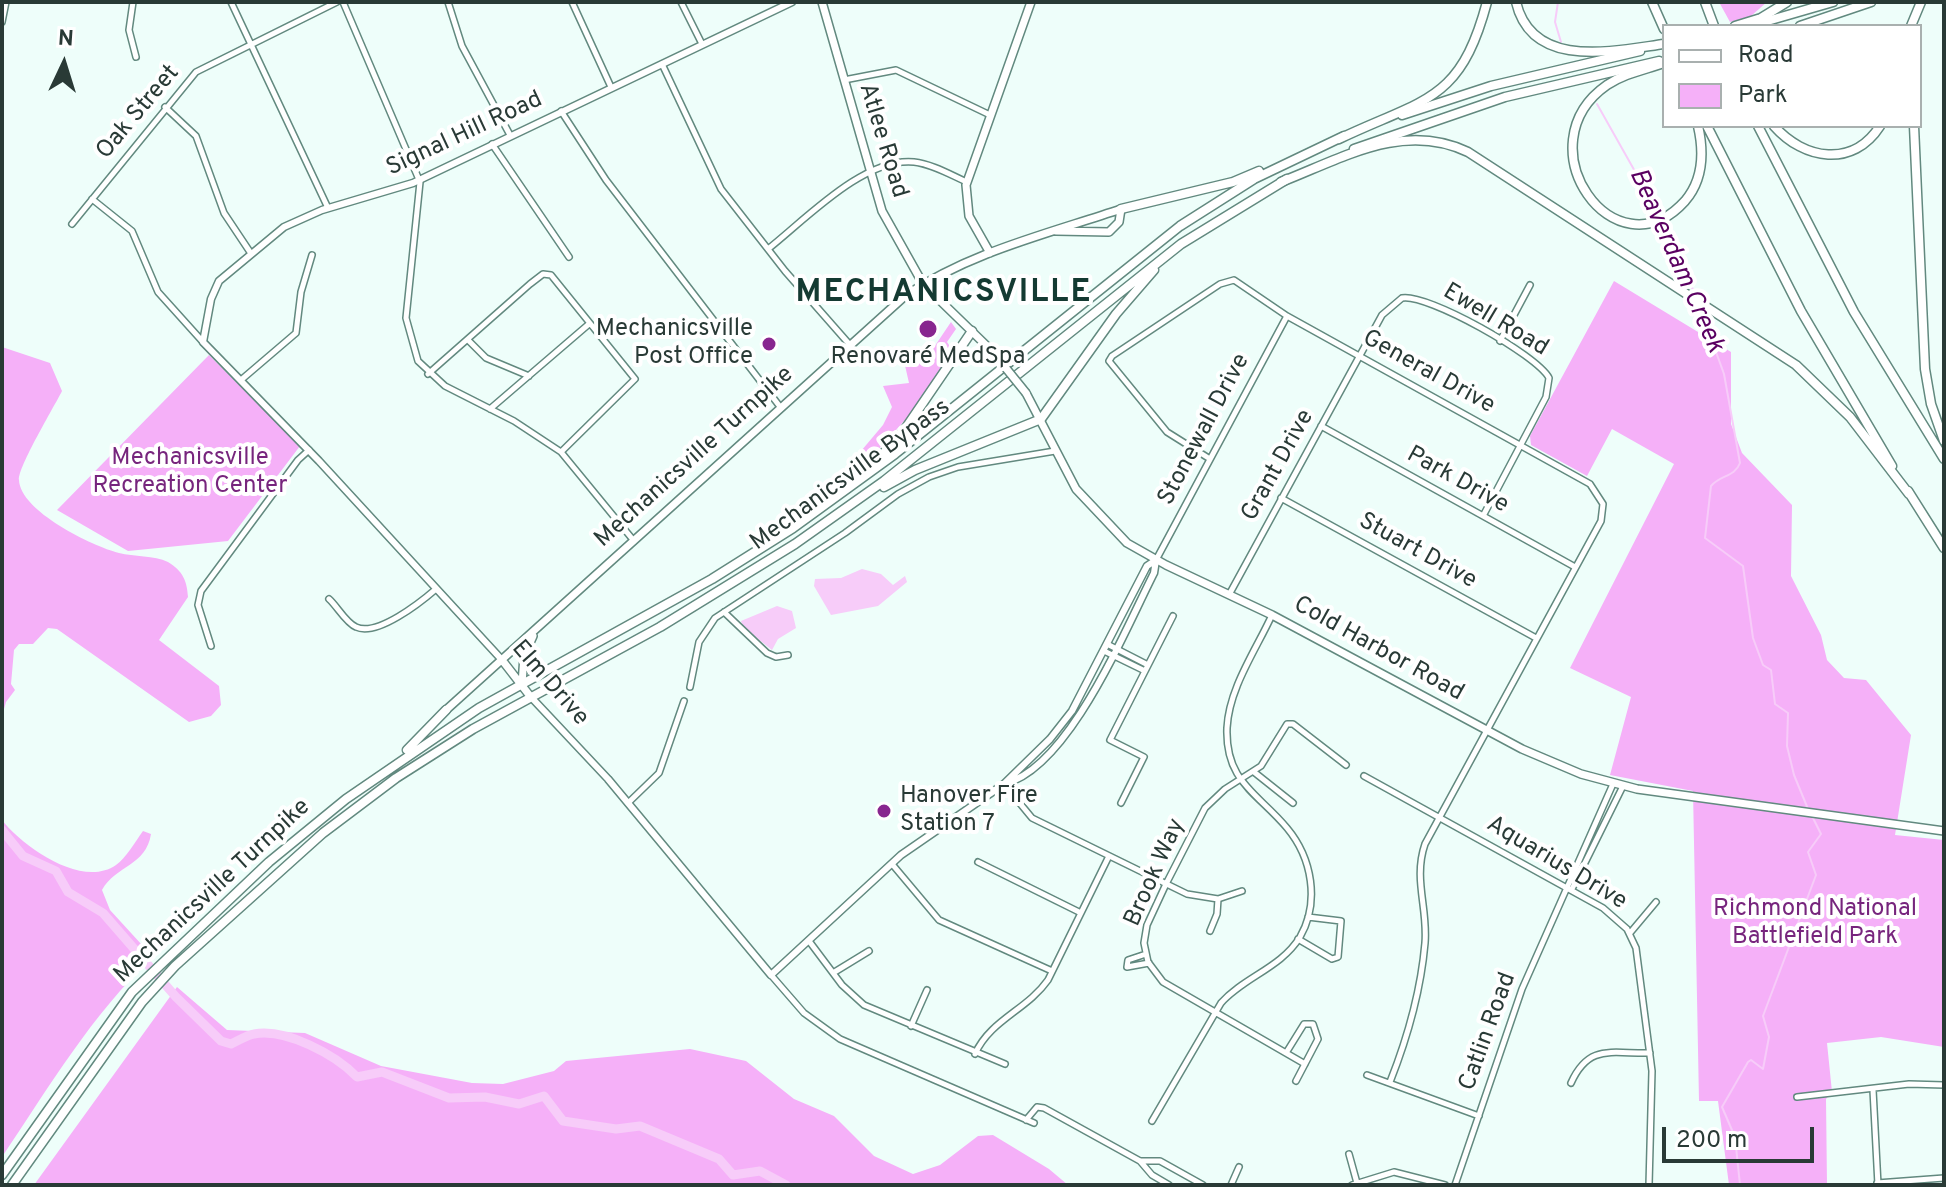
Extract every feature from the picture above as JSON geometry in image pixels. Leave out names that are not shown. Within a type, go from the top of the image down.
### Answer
[{"type":"highway","points":[[1121,209],[1238,180],[1420,103],[1448,84],[1473,48],[1487,2]]},
{"type":"highway","points":[[1516,2],[1532,33],[1563,49],[1605,52],[1662,45]]},
{"type":"highway","points":[[1646,2],[1662,25]]},
{"type":"highway","points":[[1652,2],[1662,25]]},
{"type":"highway","points":[[1742,24],[1761,18],[1787,2]]},
{"type":"highway","points":[[1757,24],[1833,2]]},
{"type":"highway","points":[[1806,24],[1871,2]]},
{"type":"highway","points":[[1912,24],[1921,2]]},
{"type":"highway","points":[[1339,139],[1491,86],[1662,45]]},
{"type":"highway","name":"Mechanicsville Bypass","points":[[396,778],[530,696],[687,611],[819,528],[909,462],[1166,255],[1217,219],[1281,182],[1349,151],[1505,97],[1662,62]]},
{"type":"highway","points":[[1662,63],[1633,72],[1606,86],[1588,104],[1576,130],[1574,164],[1582,191],[1605,213],[1633,223],[1653,220],[1676,209],[1692,192],[1700,170],[1698,128]]},
{"type":"highway","points":[[1708,128],[1801,311],[1944,548]]},
{"type":"highway","points":[[1759,128],[1854,312],[1944,459]]},
{"type":"highway","points":[[1776,128],[1801,149],[1835,155],[1858,148],[1878,128]]},
{"type":"highway","points":[[1914,128],[1925,369],[1931,404],[1944,441]]},
{"type":"highway","points":[[1281,182],[1385,142],[1419,138],[1468,152],[1783,356],[1817,383],[1850,417],[1909,494]]},
{"type":"highway","name":"Mechanicsville Bypass","points":[[386,769],[522,684],[712,579],[823,506],[895,454],[1180,226],[1254,179],[1315,149]]},
{"type":"highway","points":[[819,528],[915,470],[1041,419],[1133,293],[1158,267],[1217,219]]},
{"type":"highway","points":[[823,506],[896,442],[972,331]]},
{"type":"highway","points":[[386,769],[446,710]]},
{"type":"highway","name":"Mechanicsville Turnpike","points":[[4,1172],[132,992],[286,847],[386,769]]},
{"type":"highway","name":"Mechanicsville Turnpike","points":[[15,1181],[142,1002],[175,966],[294,857],[396,778]]},
{"type":"main road","name":"Atlee Road","points":[[822,2],[868,173],[882,211],[923,284]]},
{"type":"main road","points":[[990,253],[969,216],[967,182],[1031,2]]},
{"type":"main road","points":[[1056,231],[1099,234],[1116,227],[1121,209]]},
{"type":"main road","name":"Mechanicsville Turnpike","points":[[446,710],[850,345],[923,284],[990,253],[1121,209]]},
{"type":"main road","points":[[1099,234],[1107,226],[1105,214]]},
{"type":"main road","name":"Cold Harbor Road","points":[[923,284],[992,351],[1026,393],[1086,504],[1127,543],[1156,560],[1230,593],[1485,731],[1560,767],[1623,786],[1841,819],[1944,831]]},
{"type":"main road","points":[[522,684],[524,656],[535,631]]},
{"type":"main road","name":"Elm Drive","points":[[502,660],[530,696]]},
{"type":"street","points":[[2,22],[6,2]]},
{"type":"street","points":[[133,2],[129,30],[136,57]]},
{"type":"street","points":[[231,2],[328,208]]},
{"type":"street","name":"Oak Street","points":[[72,224],[196,72],[337,2]]},
{"type":"street","points":[[343,2],[420,180],[406,328],[413,353],[428,374],[537,434],[561,452],[634,541]]},
{"type":"street","points":[[448,2],[467,57],[510,135]]},
{"type":"street","points":[[572,2],[611,87]]},
{"type":"street","points":[[681,2],[702,44]]},
{"type":"street","name":"Signal Hill Road","points":[[203,342],[215,286],[250,252],[296,220],[420,180],[792,2]]},
{"type":"street","points":[[661,63],[721,189],[850,345]]},
{"type":"street","points":[[843,80],[896,70],[990,115]]},
{"type":"street","points":[[165,107],[196,136],[224,213],[250,252]]},
{"type":"street","points":[[561,110],[606,180],[781,408]]},
{"type":"street","points":[[492,144],[569,257]]},
{"type":"street","points":[[768,249],[868,173],[914,162],[967,182]]},
{"type":"street","name":"Elm Drive","points":[[92,199],[132,231],[158,292],[309,450],[502,660]]},
{"type":"street","points":[[241,380],[296,333],[301,292],[312,255]]},
{"type":"street","points":[[428,374],[543,274],[549,274],[635,379],[561,452]]},
{"type":"street","name":"General Drive","points":[[1210,459],[1167,432],[1110,364],[1110,358],[1203,295],[1227,281],[1238,281],[1287,316],[1595,488],[1604,509],[1576,567]]},
{"type":"street","points":[[1500,341],[1530,285]]},
{"type":"street","name":"Ewell Road","points":[[1360,356],[1386,309],[1408,297],[1428,302],[1500,341],[1533,360],[1547,374],[1549,388],[1521,445]]},
{"type":"street","name":"Stonewall Drive","points":[[1156,560],[1287,316]]},
{"type":"street","points":[[490,409],[589,324]]},
{"type":"street","points":[[468,340],[486,358],[529,376]]},
{"type":"street","name":"Grant Drive","points":[[1230,593],[1360,356]]},
{"type":"street","name":"Park Drive","points":[[1321,426],[1576,567]]},
{"type":"street","points":[[1483,516],[1521,445]]},
{"type":"street","points":[[211,646],[198,605],[201,591],[298,460],[309,450]]},
{"type":"street","points":[[690,687],[702,635],[724,612],[914,484],[958,467],[1055,451]]},
{"type":"street","name":"Stuart Drive","points":[[1281,498],[1536,638]]},
{"type":"street","points":[[771,975],[933,830],[1004,784],[1061,727],[1106,648],[1147,566],[1156,560]]},
{"type":"street","points":[[1004,784],[1017,781],[1059,742],[1081,714],[1154,573],[1156,560]]},
{"type":"street","points":[[1390,1082],[1409,1026],[1425,943],[1419,864],[1439,817],[1576,567]]},
{"type":"street","points":[[329,599],[353,626],[361,628],[402,617],[436,589]]},
{"type":"street","points":[[724,612],[767,653],[776,657],[788,655]]},
{"type":"street","points":[[1152,1121],[1214,1012],[1235,989],[1277,962],[1298,939],[1308,917],[1311,887],[1299,846],[1285,826],[1253,797],[1240,779],[1229,749],[1228,715],[1234,694],[1272,615]]},
{"type":"street","points":[[1121,803],[1144,757],[1110,740],[1173,616]]},
{"type":"street","points":[[1106,648],[1146,668]]},
{"type":"street","name":"Elm Drive","points":[[530,696],[628,803],[804,1013],[840,1039],[1034,1123]]},
{"type":"street","points":[[628,803],[659,773],[684,701]]},
{"type":"street","points":[[1293,803],[1254,772],[1270,756],[1290,724],[1346,765]]},
{"type":"street","name":"Brook Way","points":[[1254,772],[1240,779],[1205,808],[1147,925],[1146,954],[1163,982],[1305,1064]]},
{"type":"street","name":"Aquarius Drive","points":[[1364,776],[1572,889],[1614,915],[1630,933],[1636,948],[1650,1053],[1653,1142],[1649,1185]]},
{"type":"street","points":[[1004,784],[1032,818],[1166,884],[1193,896],[1218,899],[1242,891]]},
{"type":"street","name":"Catlin Road","points":[[1455,1185],[1522,989],[1565,894],[1565,885],[1613,784]]},
{"type":"street","points":[[1565,894],[1572,889],[1623,786]]},
{"type":"street","points":[[975,1054],[986,1032],[1034,997],[1052,971],[1109,856]]},
{"type":"street","points":[[978,862],[1081,913]]},
{"type":"street","points":[[892,864],[939,920],[1052,971]]},
{"type":"street","points":[[1210,931],[1218,899]]},
{"type":"street","points":[[1630,933],[1656,902]]},
{"type":"street","points":[[1298,939],[1332,959],[1338,957],[1341,921],[1308,917]]},
{"type":"street","points":[[809,941],[833,973],[864,1005],[1005,1064]]},
{"type":"street","points":[[833,973],[869,951]]},
{"type":"street","points":[[1146,954],[1128,960],[1127,967],[1149,963]]},
{"type":"street","points":[[911,1026],[927,990]]},
{"type":"street","points":[[1286,1053],[1304,1024],[1313,1024],[1318,1039],[1296,1081]]},
{"type":"street","points":[[1571,1083],[1581,1061],[1592,1055],[1650,1053]]},
{"type":"street","points":[[1367,1075],[1479,1116]]},
{"type":"street","points":[[1797,1097],[1909,1084],[1944,1085]]},
{"type":"street","points":[[1873,1090],[1877,1184],[1944,1178]]},
{"type":"street","points":[[1026,1120],[1041,1107],[1140,1161],[1152,1175],[1169,1185]]},
{"type":"street","points":[[1349,1154],[1354,1184],[1394,1172],[1445,1185]]},
{"type":"street","points":[[1140,1161],[1160,1161],[1203,1185]]},
{"type":"street","points":[[1231,1185],[1239,1167]]},
{"type":"green space","points":[[1719,2],[1767,2],[1751,16],[1730,22]]},
{"type":"green space","name":"Richmond National Battlefield Park","points":[[1614,281],[1731,352],[1731,424],[1742,453],[1792,505],[1791,576],[1821,635],[1827,660],[1844,678],[1866,680],[1911,735],[1895,835],[1944,840],[1944,1047],[1881,1037],[1827,1043],[1832,1092],[1826,1099],[1827,1185],[1729,1185],[1718,1101],[1699,1101],[1693,791],[1610,775],[1631,697],[1570,668],[1674,464],[1612,429],[1587,476],[1531,445],[1530,436]]},
{"type":"green space","points":[[951,322],[956,329],[947,342],[953,351],[914,410],[868,461],[859,460],[856,457],[883,425],[892,407],[883,386],[909,383],[901,348],[908,347],[924,362]]},
{"type":"green space","points":[[2,347],[50,363],[62,391],[20,473],[22,492],[44,515],[76,535],[119,553],[168,562],[181,573],[188,597],[159,640],[219,686],[221,705],[211,716],[189,722],[57,629],[48,628],[33,644],[19,644],[14,650],[11,684],[15,690],[6,702],[2,716]]},
{"type":"green space","name":"Mechanicsville Recreation Center","points":[[209,355],[300,446],[228,541],[128,551],[57,510]]},
{"type":"green space","points":[[2,820],[38,852],[70,868],[87,872],[102,871],[116,865],[143,831],[151,834],[143,853],[115,875],[102,890],[110,910],[153,957],[91,1027],[2,1157]]},
{"type":"green space","points":[[177,987],[227,1030],[305,1033],[381,1066],[472,1083],[503,1084],[554,1071],[566,1061],[690,1049],[746,1061],[794,1099],[834,1116],[874,1156],[913,1174],[940,1165],[978,1136],[993,1135],[1049,1169],[1068,1185],[34,1185]]},
{"type":"shaded area","points":[[862,569],[881,574],[893,585],[905,576],[907,582],[878,606],[831,615],[814,586],[815,579],[841,578]]},
{"type":"shaded area","points":[[777,606],[792,611],[796,628],[778,639],[772,650],[743,627],[741,621]]},
{"type":"waterway","name":"Beaverdam Creek","points":[[1558,2],[1555,22],[1561,42]]},
{"type":"waterway","name":"Beaverdam Creek","points":[[1597,104],[1659,214]]},
{"type":"waterway","name":"Beaverdam Creek","points":[[1661,220],[1695,294]]},
{"type":"waterway","name":"Beaverdam Creek","points":[[1700,308],[1724,374],[1740,463],[1735,471],[1711,486],[1705,538],[1743,566],[1753,638],[1763,665],[1771,670],[1775,704],[1788,713],[1787,746],[1794,775],[1808,809]]},
{"type":"waterway","name":"Beaverdam Creek","points":[[1740,1185],[1735,1137],[1722,1107],[1748,1062],[1751,1060],[1763,1069],[1769,1037],[1763,1016],[1816,875],[1808,852],[1821,834],[1811,814]]},
{"type":"waterway","points":[[2,830],[23,856],[56,871],[68,892],[103,913],[176,997],[221,1041],[231,1044],[254,1034],[281,1035],[324,1052],[357,1077],[382,1072],[449,1098],[485,1097],[519,1104],[544,1096],[563,1121],[616,1129],[640,1126],[719,1159],[733,1175],[760,1171],[786,1185]]},
{"type":"place","name":"Renovaré MedSpa","points":[[928,329]]},
{"type":"place","name":"Mechanicsville Post Office","points":[[769,344]]},
{"type":"place","name":"Hanover Fire Station 7","points":[[884,811]]},
{"type":"district","name":"MECHANICSVILLE","points":[[944,295]]}]
